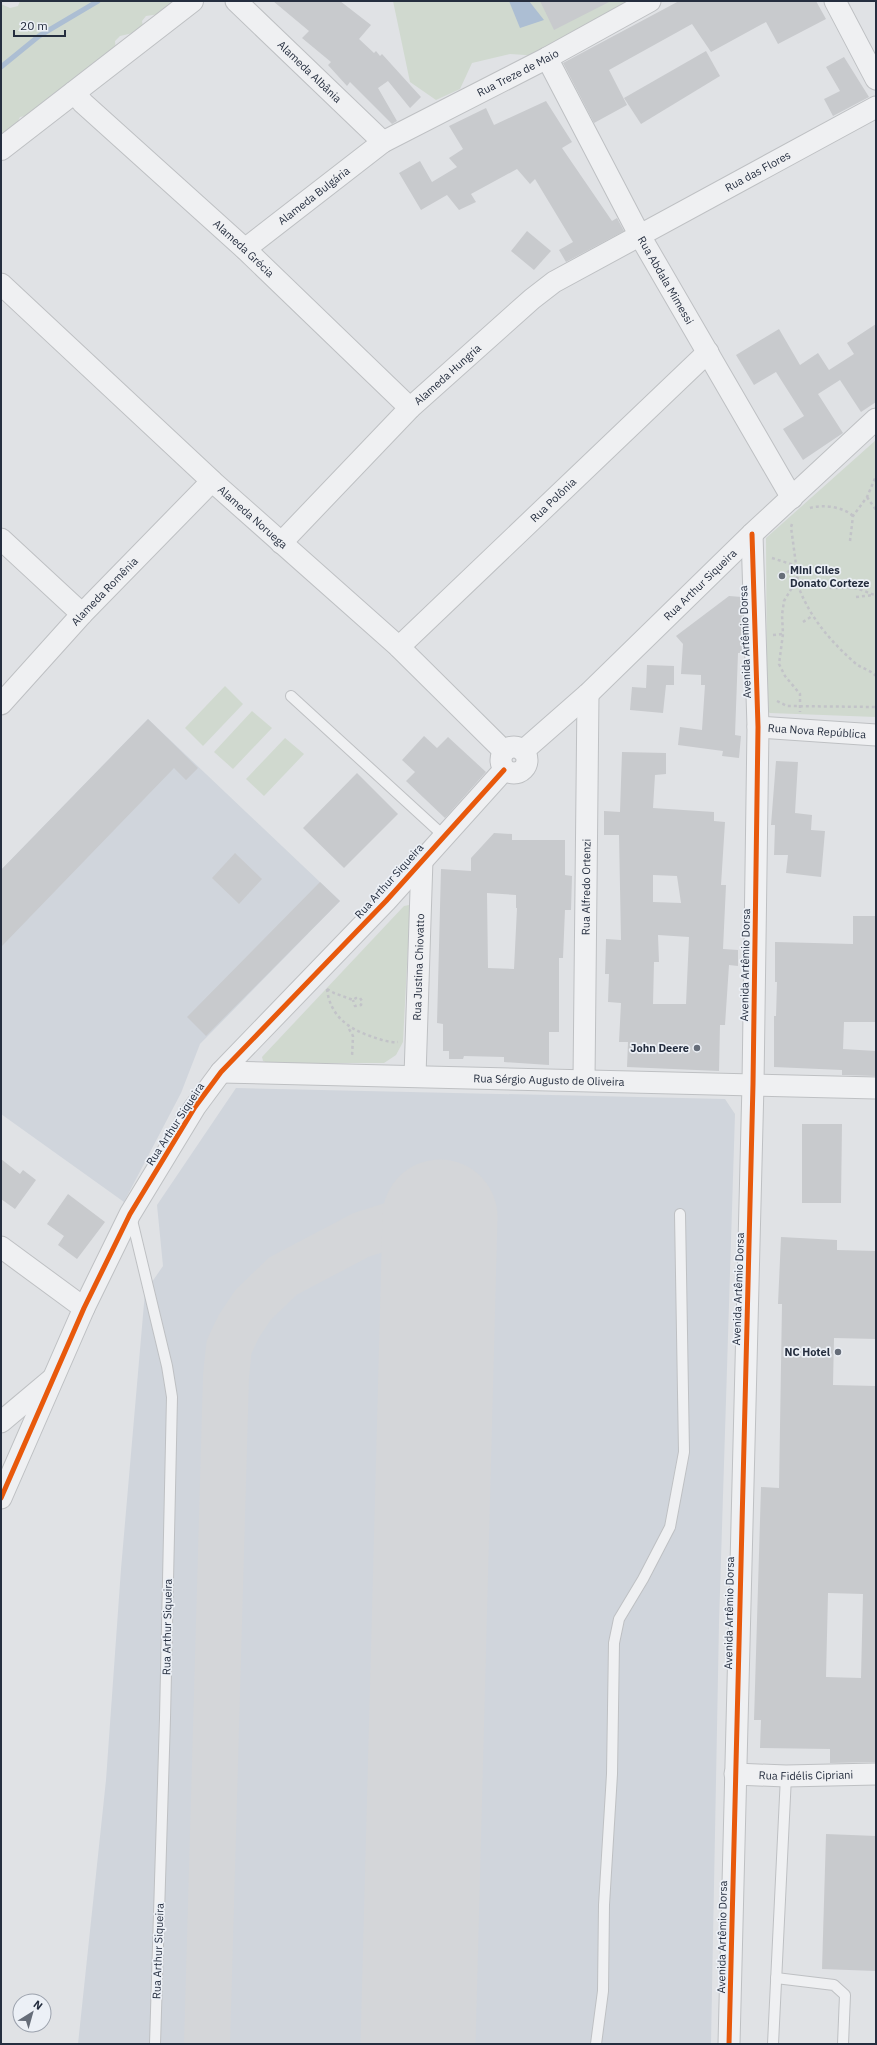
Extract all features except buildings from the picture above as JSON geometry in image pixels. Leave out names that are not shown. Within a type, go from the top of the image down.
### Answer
[{"type":"street","points":[[1,149],[192,1]]},
{"type":"street","name":"Alameda Albânia","points":[[236,1],[383,142]]},
{"type":"street","name":"Rua Treze de Maio","points":[[383,142],[547,58],[650,1]]},
{"type":"street","points":[[835,1],[876,79]]},
{"type":"street","name":"Rua Abdala Mimessi","points":[[547,58],[640,236],[798,509]]},
{"type":"street","name":"Alameda Grécia","points":[[74,92],[245,249],[410,408]]},
{"type":"street","name":"Rua das Flores","points":[[640,236],[876,107]]},
{"type":"street","name":"Alameda Bulgária","points":[[245,249],[383,142]]},
{"type":"street","name":"Alameda Hungria","points":[[280,544],[410,408],[532,299],[549,287],[640,236]]},
{"type":"street","name":"Alameda Noruega","points":[[1,284],[280,544],[399,647],[511,757]]},
{"type":"street","name":"Rua Polônia","points":[[399,647],[708,352]]},
{"type":"street","name":"Rua Arthur Siqueira","points":[[1,1498],[84,1308],[130,1214],[196,1107],[221,1072],[385,902],[444,836],[511,757],[588,694],[752,534],[798,509],[876,419]]},
{"type":"street","name":"Alameda Romênia","points":[[1,704],[82,614],[212,481]]},
{"type":"street","name":"Avenida Artêmio Dorsa","points":[[729,2044],[753,1084],[758,727],[752,534]]},
{"type":"street","points":[[1,539],[82,614]]},
{"type":"street","name":"Rua Alfredo Ortenzi","points":[[584,1080],[588,694]]},
{"type":"street","name":"Rua Nova República","points":[[758,727],[876,735]]},
{"type":"street","name":"Rua Justina Chiovatto","points":[[415,1076],[422,859]]},
{"type":"street","name":"Rua Sérgio Augusto de Oliveira","points":[[221,1072],[876,1088]]},
{"type":"street","points":[[1,1247],[84,1308]]},
{"type":"street","points":[[1,1422],[55,1377]]},
{"type":"street","name":"Rua Fidélis Cipriani","points":[[735,1774],[786,1776],[876,1774]]},
{"type":"lane","points":[[291,696],[444,836]]},
{"type":"lane","name":"Rua Arthur Siqueira","points":[[130,1214],[167,1366],[172,1397],[165,1718],[155,2044]]},
{"type":"lane","points":[[596,2044],[603,1991],[604,1905],[612,1774],[614,1643],[620,1619],[670,1527],[684,1452],[680,1214]]},
{"type":"lane","points":[[773,2044],[786,1776]]},
{"type":"lane","points":[[776,1978],[834,1985],[845,1995],[843,2044]]},
{"type":"path","points":[[850,541],[853,516],[867,497],[876,476]]},
{"type":"path","points":[[867,497],[876,510]]},
{"type":"path","points":[[853,516],[850,513],[833,507],[798,509],[790,527],[797,566],[796,578],[802,599],[812,616],[826,634],[861,668],[873,672],[876,676]]},
{"type":"path","points":[[770,558],[776,558],[797,566]]},
{"type":"path","points":[[782,576],[797,566]]},
{"type":"path","points":[[796,578],[810,586],[823,589],[855,588],[876,595]]},
{"type":"path","points":[[796,578],[784,601],[782,614],[783,634],[779,664],[784,676],[800,694],[800,716]]},
{"type":"path","points":[[856,597],[876,595]]},
{"type":"path","points":[[803,622],[812,616]]},
{"type":"path","points":[[774,696],[780,704],[787,706],[876,707]]},
{"type":"path","points":[[352,1063],[353,1036],[351,1030],[334,1010],[328,999],[327,989],[353,1000]]},
{"type":"path","points":[[346,1025],[376,1038],[394,1042],[403,1042]]},
{"type":"shaded area","points":[[20,1],[199,1],[160,14],[146,16],[142,21],[143,26],[133,33],[120,36],[115,41],[116,52],[31,118],[25,116],[20,117],[17,123],[18,127],[1,153],[1,4],[10,8],[18,6]]},
{"type":"shaded area","points":[[393,1],[637,1],[540,56],[510,54],[472,63],[460,89],[436,100],[410,82]]},
{"type":"shaded area","points":[[876,440],[876,717],[770,713],[767,711],[766,538]]},
{"type":"shaded area","points":[[225,686],[243,704],[203,746],[185,728]]},
{"type":"shaded area","points":[[252,711],[272,728],[233,769],[214,752]]},
{"type":"shaded area","points":[[148,719],[340,901],[200,1044],[181,1093],[124,1202],[1,1114],[1,870]]},
{"type":"shaded area","points":[[285,738],[304,754],[264,796],[246,779]]},
{"type":"shaded area","points":[[409,905],[403,1042],[396,1055],[384,1063],[268,1063],[263,1061],[262,1057],[404,906]]},
{"type":"shaded area","points":[[236,1088],[725,1099],[735,1114],[719,1623],[711,2044],[78,2044],[106,1780],[121,1569],[145,1292],[163,1266],[157,1205]]},
{"type":"water","points":[[509,1],[529,1],[544,20],[520,28]]},
{"type":"waterway","points":[[1,67],[39,36],[98,1]]},
{"type":"taxiway","points":[[207,2044],[226,1376],[229,1347],[239,1326],[253,1305],[283,1276],[361,1235],[392,1225],[440,1217]]},
{"type":"runway","points":[[418,2044],[440,1217]]},
{"type":"cycle path","points":[[729,2044],[753,1084],[758,727],[752,534]]},
{"type":"cycle path","points":[[1,1498],[84,1308],[130,1214],[195,1107],[221,1072],[386,901],[504,770]]},
{"type":"place","name":"Mini Ciles Donato Corteze","points":[[782,576]]},
{"type":"place","name":"John Deere","points":[[697,1048]]},
{"type":"place","name":"NC Hotel","points":[[838,1352]]}]
